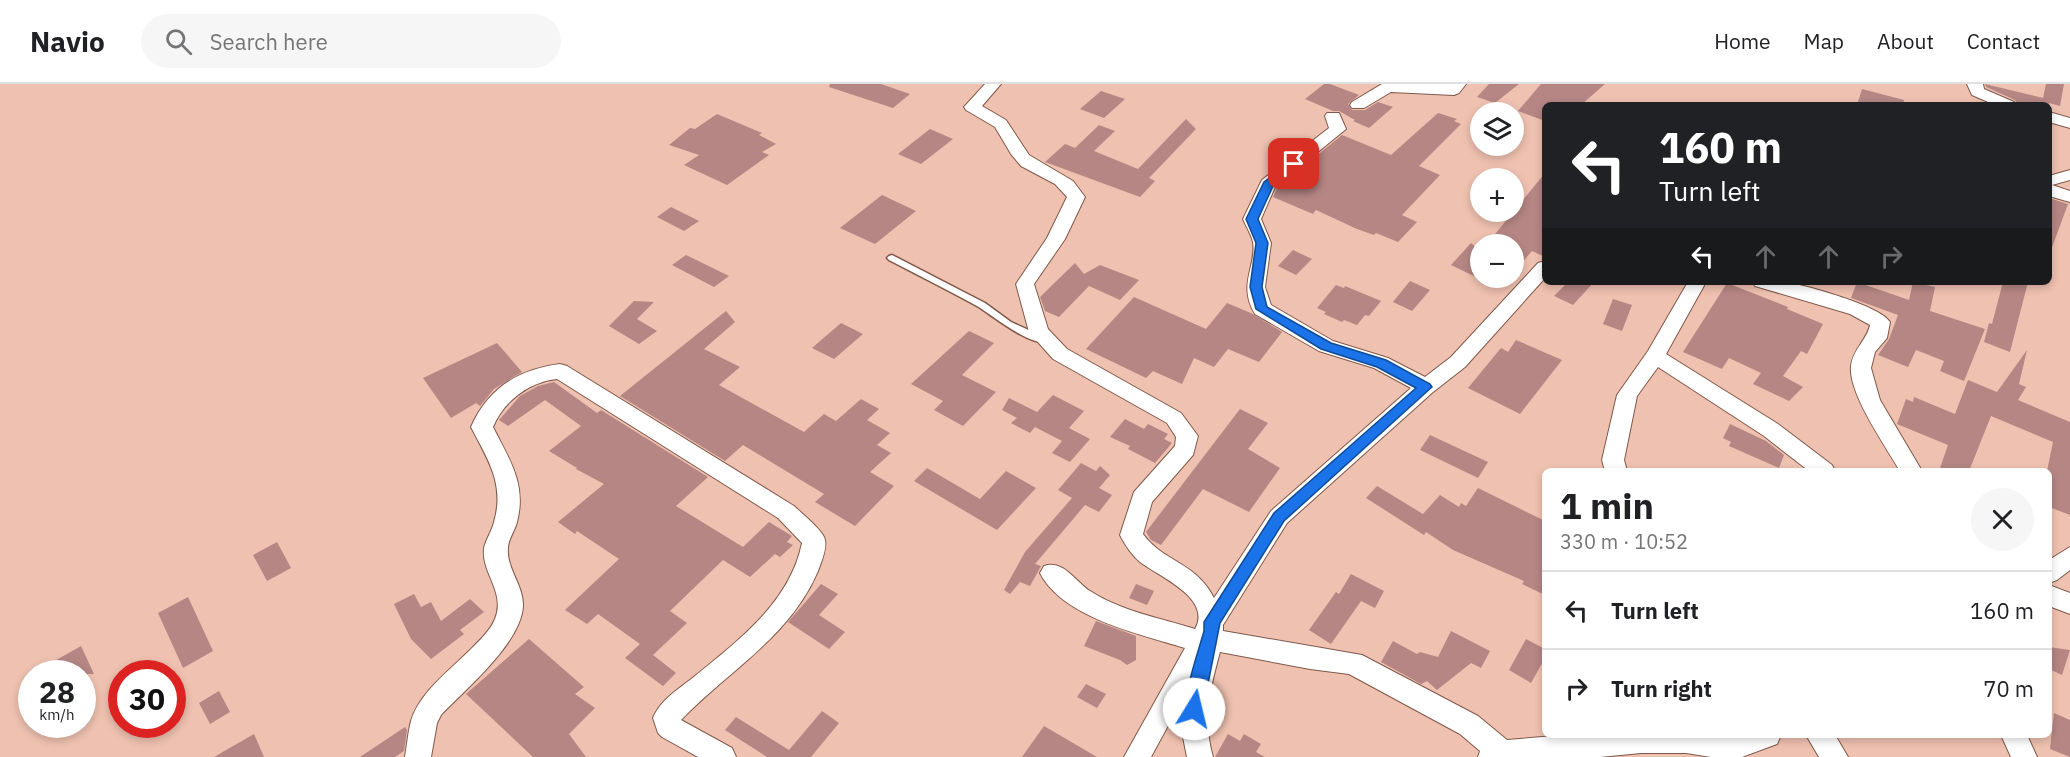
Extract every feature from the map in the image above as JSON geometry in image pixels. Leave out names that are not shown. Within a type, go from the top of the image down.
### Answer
[{"type":"street","points":[[993,84],[972,107],[998,120],[1019,154],[1028,163],[1071,187],[1076,197],[1056,239],[1025,284],[1039,332],[1060,354],[1174,418],[1187,436],[1185,449],[1142,498],[1131,535],[1142,551],[1187,577],[1198,587],[1209,611],[1208,635],[1194,709],[1194,729],[1200,757]]},
{"type":"street","points":[[1358,105],[1386,85],[1454,90],[1458,84]]},
{"type":"street","points":[[1975,84],[1977,92],[1999,102]]},
{"type":"street","points":[[1333,116],[1338,129],[1268,184],[1252,219],[1262,243],[1256,287],[1262,309],[1326,346],[1382,363],[1425,387]]},
{"type":"street","points":[[2052,118],[2070,123]]},
{"type":"street","points":[[2052,181],[2070,175]]},
{"type":"street","points":[[2052,191],[2070,197]]},
{"type":"street","points":[[1137,757],[1279,517],[1425,387],[1458,362],[1542,270]]},
{"type":"street","points":[[1616,468],[1612,460],[1627,395],[1655,356],[1695,285]]},
{"type":"street","points":[[1773,285],[1857,309],[1880,322],[1877,338],[1866,349],[1861,368],[1870,401],[1909,468]]},
{"type":"street","points":[[1655,356],[1771,430],[1820,468]]},
{"type":"street","points":[[418,757],[424,720],[432,707],[493,643],[506,624],[511,606],[509,591],[496,556],[496,546],[506,520],[508,479],[482,427],[485,417],[502,397],[533,375],[560,371],[786,512],[814,540],[813,555],[802,581],[759,637],[666,718],[671,728],[723,757]]},
{"type":"street","points":[[2052,571],[2070,557]]},
{"type":"street","points":[[1052,573],[1076,595],[1099,610],[1310,658],[1353,663],[1469,724],[1497,755],[1641,741],[1686,741],[1729,752],[1761,738]]},
{"type":"street","points":[[2052,596],[2070,604]]},
{"type":"street","points":[[1822,738],[1834,757]]},
{"type":"street","points":[[2015,738],[2024,757]]},
{"type":"lane","points":[[892,258],[982,304],[1008,324],[1046,341]]},
{"type":"building","points":[[830,84],[881,84],[910,94],[893,108],[829,87]]},
{"type":"building","points":[[1324,84],[1359,95],[1348,104],[1352,110],[1365,110],[1378,102],[1393,107],[1369,128],[1339,111],[1333,111],[1305,99]]},
{"type":"building","points":[[1489,84],[1519,84],[1496,102],[1477,97]]},
{"type":"building","points":[[1541,84],[1605,84],[1584,102],[1542,102],[1542,120],[1524,113],[1524,104]]},
{"type":"building","points":[[1985,84],[2043,98],[2046,84],[2064,84],[2060,106],[2052,102],[2016,102],[1986,87]]},
{"type":"building","points":[[1862,89],[1904,100],[1904,102],[1858,102]]},
{"type":"building","points":[[1101,91],[1125,99],[1104,118],[1080,109]]},
{"type":"building","points":[[1438,113],[1457,119],[1454,121],[1461,124],[1419,166],[1440,175],[1402,215],[1417,222],[1398,242],[1376,233],[1374,235],[1357,229],[1316,210],[1313,214],[1273,197],[1277,188],[1342,135],[1391,155]]},
{"type":"building","points":[[717,114],[762,133],[759,135],[776,144],[762,152],[769,155],[727,185],[684,165],[699,155],[669,145],[690,128],[695,129]]},
{"type":"building","points":[[1186,119],[1196,129],[1149,178],[1155,181],[1140,197],[1045,162],[1065,144],[1075,148],[1099,125],[1115,131],[1094,151],[1138,169]]},
{"type":"building","points":[[930,129],[953,139],[921,164],[898,154]]},
{"type":"building","points":[[1542,177],[1542,256],[1532,251],[1524,260],[1524,234],[1495,234],[1505,222],[1524,222],[1524,199]]},
{"type":"building","points":[[882,195],[916,211],[875,244],[840,228]]},
{"type":"building","points":[[2052,199],[2068,204],[2052,247]]},
{"type":"building","points":[[671,207],[699,221],[684,231],[657,217]]},
{"type":"building","points":[[1470,244],[1470,274],[1451,265]]},
{"type":"building","points":[[1293,250],[1312,259],[1296,275],[1278,266]]},
{"type":"building","points":[[686,255],[729,276],[714,287],[672,265]]},
{"type":"building","points":[[1075,263],[1084,274],[1100,265],[1139,280],[1120,300],[1089,286],[1059,317],[1045,311],[1040,297]]},
{"type":"building","points":[[1410,281],[1430,290],[1412,311],[1393,302]]},
{"type":"building","points":[[1336,285],[1344,288],[1345,286],[1381,301],[1369,316],[1365,315],[1357,325],[1344,320],[1342,322],[1324,314],[1326,312],[1317,308]]},
{"type":"building","points":[[1565,285],[1591,285],[1573,305],[1554,296]]},
{"type":"building","points":[[1726,285],[1732,285],[1788,307],[1787,309],[1823,324],[1807,354],[1801,351],[1783,376],[1803,387],[1789,401],[1753,384],[1761,373],[1729,358],[1722,369],[1683,352]]},
{"type":"building","points":[[1856,285],[1866,285],[1909,300],[1912,285],[1935,287],[1930,311],[1985,329],[1964,381],[1940,371],[1944,361],[1916,350],[1908,367],[1878,355],[1889,339],[1898,315],[1851,298]]},
{"type":"building","points":[[2002,285],[2027,285],[2010,352],[1984,342],[1989,323],[1992,324]]},
{"type":"building","points":[[1134,297],[1206,329],[1227,303],[1253,314],[1282,332],[1259,362],[1228,349],[1214,367],[1194,358],[1182,384],[1153,371],[1146,378],[1086,349]]},
{"type":"building","points":[[1613,299],[1632,305],[1622,331],[1603,324]]},
{"type":"building","points":[[634,301],[654,302],[637,319],[657,331],[639,344],[609,326]]},
{"type":"building","points":[[726,311],[735,322],[704,349],[740,367],[719,385],[804,432],[824,414],[836,421],[861,399],[879,409],[867,420],[890,433],[877,445],[891,453],[870,472],[894,486],[855,526],[815,502],[824,494],[743,445],[725,461],[620,396]]},
{"type":"building","points":[[841,323],[863,334],[834,359],[812,348]]},
{"type":"building","points":[[969,331],[994,343],[962,375],[996,392],[963,426],[934,410],[943,401],[911,384]]},
{"type":"building","points":[[1516,340],[1562,360],[1520,414],[1468,388],[1501,348],[1508,352]]},
{"type":"building","points":[[497,343],[522,372],[494,389],[480,406],[476,403],[451,418],[423,378]]},
{"type":"building","points":[[2027,350],[2019,384],[2026,387],[2018,400],[2070,422],[2070,515],[2052,508],[2052,468],[2048,468],[2053,442],[1991,416],[1970,468],[1940,468],[1948,445],[1897,424],[1906,399],[1913,402],[1914,397],[1955,414],[1968,380],[1997,392]]},
{"type":"building","points":[[554,382],[597,413],[601,410],[708,477],[676,506],[743,547],[769,522],[792,536],[787,542],[793,545],[780,557],[775,554],[750,577],[723,560],[670,611],[687,623],[653,655],[676,673],[663,686],[625,658],[640,644],[598,614],[587,624],[565,610],[619,559],[577,531],[575,534],[558,522],[604,484],[549,451],[581,426],[545,400],[508,426],[499,420],[520,396],[538,386]]},
{"type":"building","points":[[1053,395],[1084,411],[1069,428],[1090,439],[1070,462],[1052,453],[1062,441],[1035,427],[1030,433],[1011,423],[1017,418],[1002,410],[1009,398],[1037,412]]},
{"type":"building","points":[[1240,409],[1268,423],[1248,449],[1280,468],[1249,512],[1203,489],[1161,545],[1151,540],[1146,532]]},
{"type":"building","points":[[1125,419],[1144,429],[1148,424],[1168,434],[1164,439],[1172,443],[1155,463],[1128,449],[1130,446],[1110,437]]},
{"type":"building","points":[[1730,424],[1766,441],[1784,455],[1779,468],[1729,446],[1731,442],[1723,438]]},
{"type":"building","points":[[1430,435],[1488,462],[1478,478],[1420,450]]},
{"type":"building","points":[[1081,463],[1096,471],[1100,466],[1110,475],[1099,488],[1112,495],[1099,512],[1085,505],[1035,564],[1041,566],[1030,586],[1020,582],[1010,594],[1004,590],[1025,552],[1072,498],[1058,490]]},
{"type":"building","points":[[927,468],[980,499],[1006,471],[1036,488],[997,530],[914,481]]},
{"type":"building","points":[[1377,486],[1423,514],[1440,495],[1459,507],[1461,503],[1466,506],[1478,488],[1542,520],[1542,594],[1522,584],[1524,581],[1453,550],[1426,532],[1424,535],[1366,498]]},
{"type":"building","points":[[277,542],[291,568],[267,581],[253,555]]},
{"type":"building","points":[[1351,574],[1384,591],[1375,608],[1361,601],[1331,644],[1309,630],[1336,592],[1339,594]]},
{"type":"building","points":[[821,584],[838,594],[819,615],[845,632],[829,649],[788,622]]},
{"type":"building","points":[[1136,584],[1154,591],[1147,605],[1129,598]]},
{"type":"building","points":[[414,594],[421,607],[431,602],[441,621],[470,599],[484,612],[460,630],[464,634],[431,659],[411,639],[394,604]]},
{"type":"building","points":[[188,597],[213,651],[186,666],[186,660],[179,660],[158,613]]},
{"type":"building","points":[[1096,621],[1136,636],[1136,660],[1127,665],[1084,646]]},
{"type":"building","points":[[1451,631],[1490,651],[1481,668],[1471,663],[1437,690],[1427,681],[1421,684],[1381,662],[1393,641],[1417,654],[1420,652],[1438,657]]},
{"type":"building","points":[[529,639],[584,687],[575,694],[595,708],[569,734],[586,757],[533,757],[466,694]]},
{"type":"building","points":[[1526,639],[1542,647],[1542,663],[1531,683],[1509,670]]},
{"type":"building","points":[[81,646],[88,660],[56,660]]},
{"type":"building","points":[[2052,647],[2070,650],[2062,675],[2052,670]]},
{"type":"building","points":[[1086,684],[1106,694],[1097,708],[1077,697]]},
{"type":"building","points":[[219,691],[230,712],[210,724],[199,703]]},
{"type":"building","points":[[822,711],[839,723],[811,757],[767,757],[725,730],[736,717],[789,750]]},
{"type":"building","points":[[2054,713],[2070,720],[2070,757],[2050,749]]},
{"type":"building","points":[[1044,726],[1097,757],[1022,757]]},
{"type":"building","points":[[405,727],[407,730],[404,751],[395,757],[360,757]]},
{"type":"building","points":[[254,734],[264,757],[214,757]]},
{"type":"building","points":[[1228,734],[1240,741],[1244,734],[1261,744],[1256,752],[1265,757],[1215,757]]},
{"type":"route","points":[[1194,709],[1196,691],[1212,631],[1212,622],[1279,517],[1425,387],[1382,363],[1326,346],[1262,309],[1256,287],[1262,243],[1252,219],[1268,184],[1294,164]]}]
